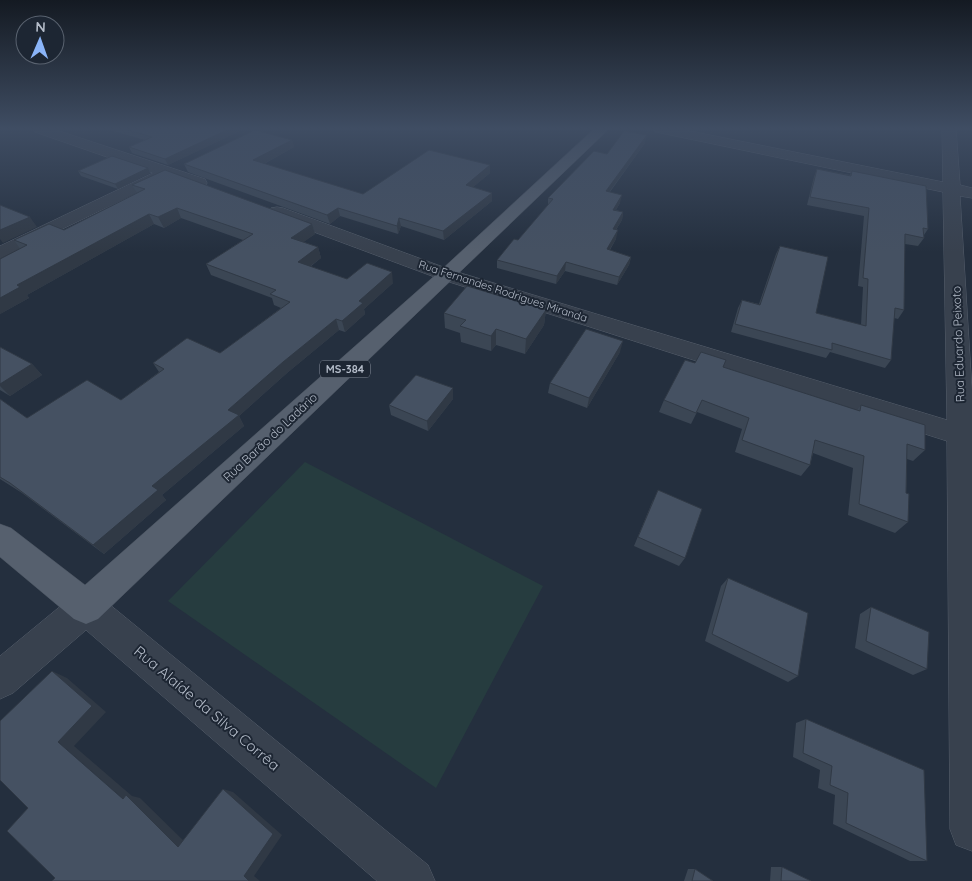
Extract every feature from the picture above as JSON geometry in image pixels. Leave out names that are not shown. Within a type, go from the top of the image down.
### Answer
[{"type":"main road","name":"Rua Barão do Ladário","points":[[86,606],[447,275],[558,170]]},
{"type":"main road","name":"Rua Alaíde da Silva Corrêa","points":[[0,538],[86,606]]},
{"type":"street","points":[[163,170],[218,190]]},
{"type":"street","points":[[0,253],[173,170]]},
{"type":"street","points":[[861,170],[962,191]]},
{"type":"street","name":"Rua Eduardo Peixoto","points":[[958,170],[962,191],[972,830]]},
{"type":"street","name":"Rua Fernandes Rodrigues Miranda","points":[[263,207],[447,275],[967,436]]},
{"type":"street","name":"Rua Barão do Ladário","points":[[0,680],[86,606]]},
{"type":"street","name":"Rua Alaíde da Silva Corrêa","points":[[86,606],[411,881]]},
{"type":"green space","points":[[305,462],[543,586],[436,788],[168,601]]},
{"type":"building","points":[[80,170],[144,170],[115,184],[78,171]]},
{"type":"building","points":[[165,170],[312,224],[291,238],[318,247],[298,262],[347,279],[367,263],[392,272],[359,301],[363,303],[342,321],[336,319],[228,410],[239,415],[152,486],[158,490],[93,545],[0,477],[0,399],[27,418],[87,380],[121,400],[164,369],[153,363],[187,338],[220,353],[290,302],[270,294],[276,290],[206,264],[253,234],[177,208],[158,217],[149,214],[17,285],[20,287],[0,298],[0,259],[27,245],[14,240],[49,224],[64,230],[145,189],[132,185]]},
{"type":"building","points":[[201,170],[286,170],[363,194],[399,170],[484,170],[466,185],[492,193],[443,231],[399,218],[397,226],[338,208],[327,215]]},
{"type":"building","points":[[575,170],[621,170],[606,191],[622,195],[613,210],[623,212],[613,229],[618,230],[607,249],[631,257],[619,277],[566,262],[557,276],[497,260],[514,239],[518,240],[553,199],[548,198]]},
{"type":"building","points":[[817,170],[851,176],[852,171],[926,186],[928,229],[923,228],[924,238],[905,234],[904,310],[895,308],[891,360],[832,343],[832,350],[735,324],[742,300],[760,305],[780,246],[828,257],[816,313],[866,326],[868,279],[863,278],[869,208],[810,197]]},
{"type":"building","points":[[0,205],[30,217],[0,230]]},
{"type":"building","points":[[467,286],[546,310],[526,339],[496,329],[491,336],[460,326],[466,320],[444,313]]},
{"type":"building","points":[[586,329],[623,341],[589,398],[550,383]]},
{"type":"building","points":[[0,347],[32,364],[0,384]]},
{"type":"building","points":[[701,352],[726,360],[723,367],[860,411],[861,405],[925,425],[925,450],[907,444],[906,493],[909,494],[908,522],[859,504],[864,456],[815,440],[810,465],[742,440],[749,418],[702,400],[696,413],[664,400],[685,360],[695,363]]},
{"type":"building","points":[[416,375],[453,388],[427,421],[389,405]]},
{"type":"building","points":[[658,490],[702,509],[685,558],[638,537]]},
{"type":"building","points":[[728,578],[808,613],[798,676],[712,634]]},
{"type":"building","points":[[871,607],[929,632],[927,669],[866,641]]},
{"type":"building","points":[[52,671],[92,706],[58,742],[123,799],[126,795],[178,847],[223,789],[273,834],[244,876],[249,881],[52,881],[55,878],[7,831],[28,808],[0,780],[0,721]]},
{"type":"building","points":[[806,719],[924,770],[927,861],[846,823],[848,793],[830,785],[832,766],[803,753]]},
{"type":"building","points":[[782,867],[811,881],[781,881]]},
{"type":"building","points":[[695,869],[713,881],[692,881]]}]
